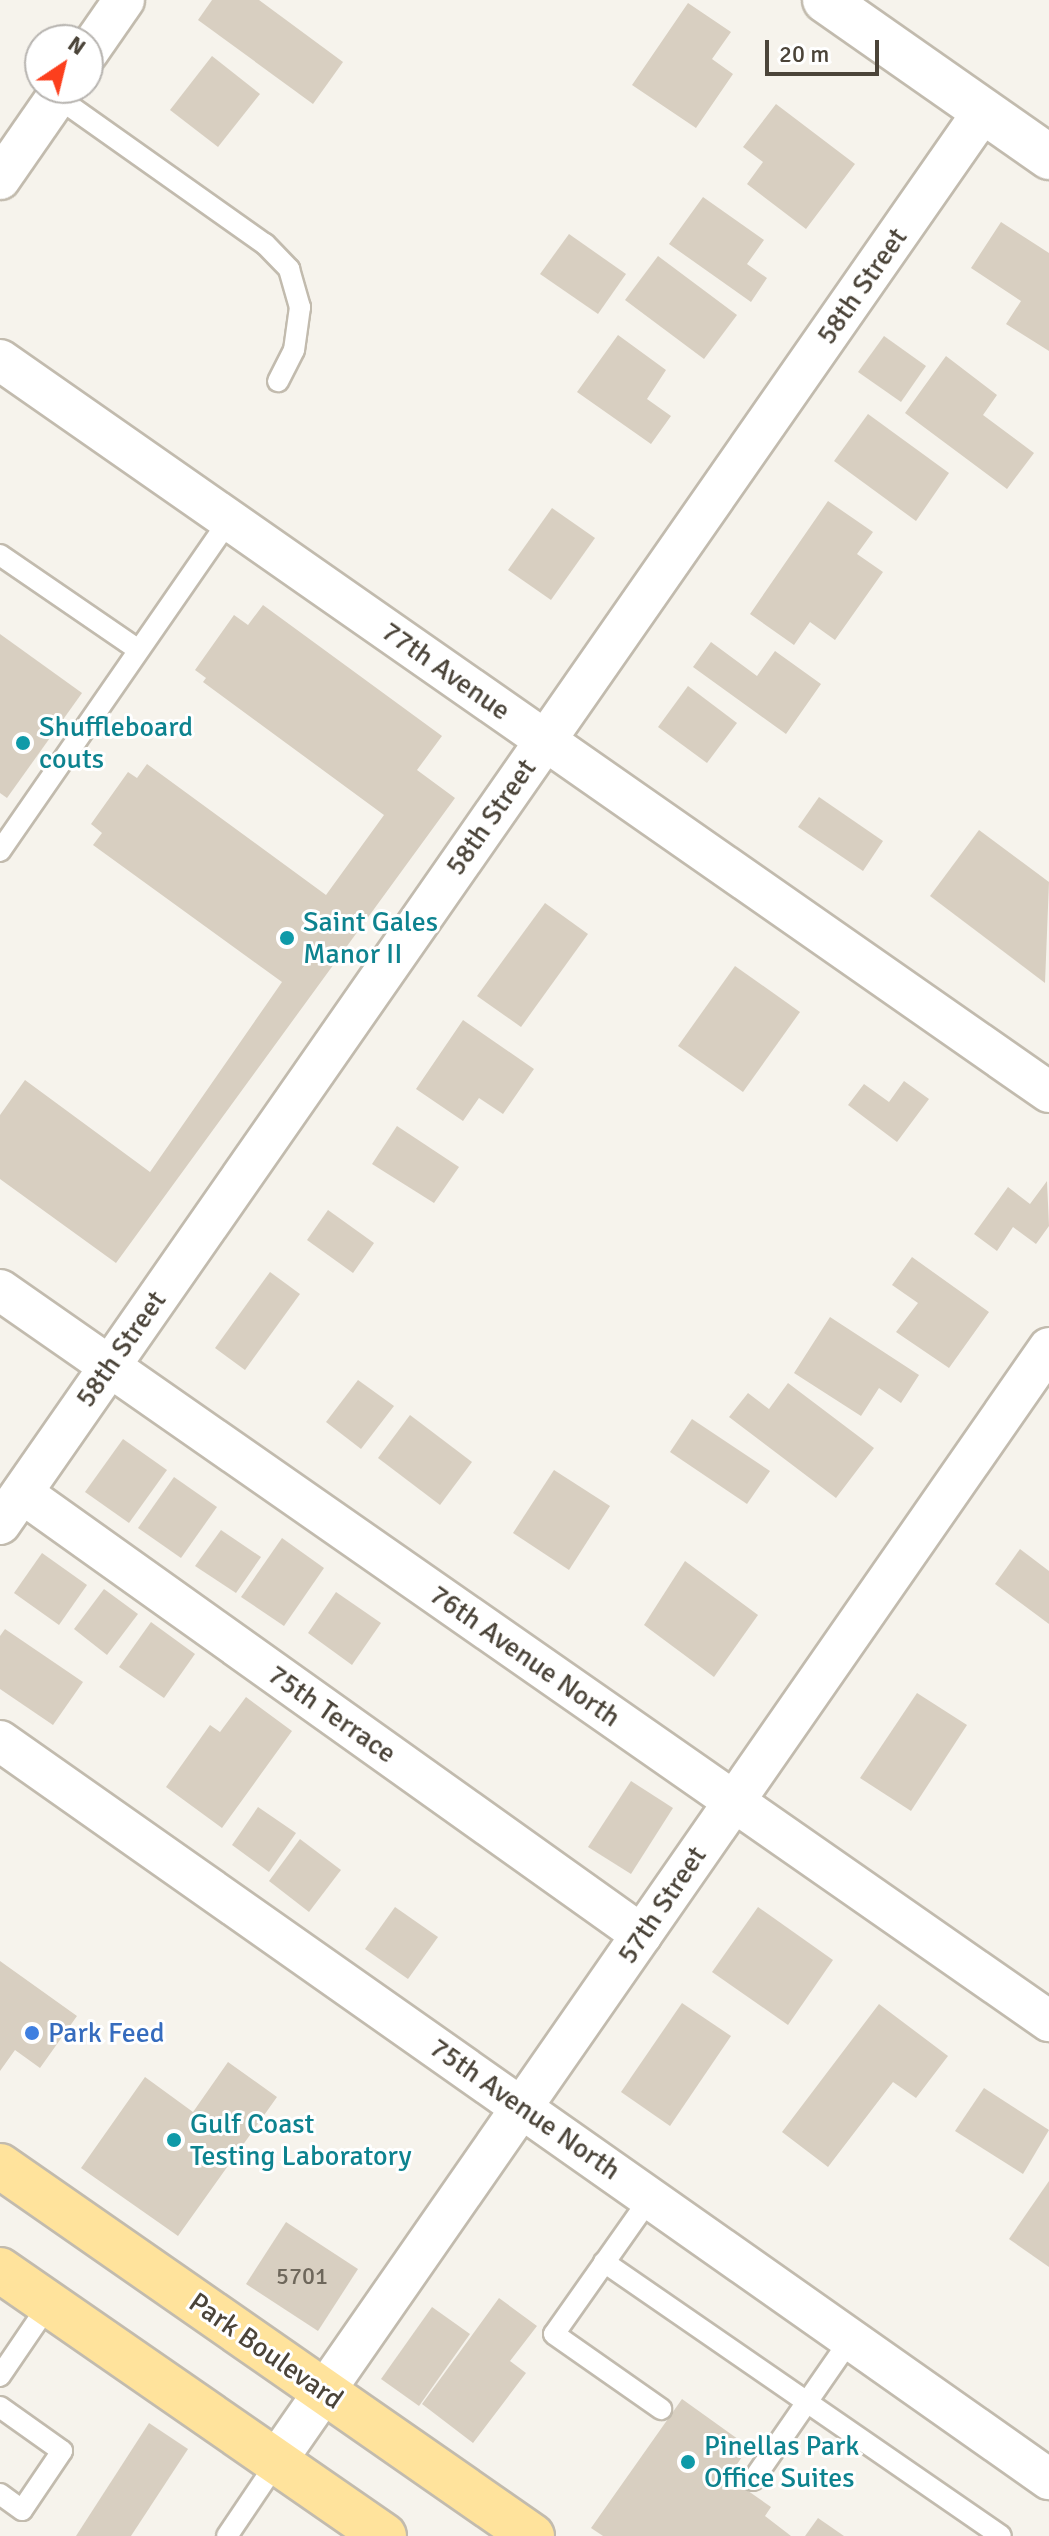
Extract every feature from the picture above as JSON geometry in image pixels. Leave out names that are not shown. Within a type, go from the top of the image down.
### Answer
[{"type":"main road","name":"Park Boulevard","points":[[0,2166],[532,2536]]},
{"type":"main road","points":[[5,2283],[49,2304],[384,2536]]},
{"type":"street","points":[[104,29],[124,0]]},
{"type":"street","points":[[825,0],[1049,157]]},
{"type":"street","points":[[6,155],[50,104]]},
{"type":"street","name":"58th Street","points":[[11,1508],[983,112]]},
{"type":"street","name":"77th Avenue","points":[[0,360],[1049,1092]]},
{"type":"street","name":"76th Avenue North","points":[[0,1290],[1049,2021]]},
{"type":"street","name":"57th Street","points":[[277,2462],[1049,1348]]},
{"type":"street","name":"75th Terrace","points":[[11,1508],[642,1935]]},
{"type":"street","name":"75th Avenue North","points":[[0,1741],[1049,2479]]},
{"type":"lane","points":[[76,104],[265,244],[289,269],[300,307],[294,350],[278,381]]},
{"type":"lane","points":[[0,851],[229,520]]},
{"type":"lane","points":[[0,555],[139,650]]},
{"type":"lane","points":[[650,2198],[554,2334],[661,2409]]},
{"type":"lane","points":[[604,2262],[1001,2536]]},
{"type":"lane","points":[[0,2376],[49,2304]]},
{"type":"lane","points":[[753,2480],[850,2340]]},
{"type":"lane","points":[[0,2407],[62,2451],[22,2510],[0,2494]]},
{"type":"lane","points":[[227,2536],[277,2462]]},
{"type":"building","points":[[212,0],[259,0],[343,62],[313,104],[198,20]]},
{"type":"building","points":[[688,3],[731,32],[712,59],[733,74],[696,128],[632,85]]},
{"type":"building","points":[[212,56],[260,94],[218,147],[170,110]]},
{"type":"building","points":[[776,104],[855,164],[806,229],[747,184],[763,162],[743,147]]},
{"type":"building","points":[[703,197],[764,240],[747,264],[767,278],[751,302],[669,244]]},
{"type":"building","points":[[1001,222],[1049,253],[1049,351],[1006,324],[1021,301],[971,268]]},
{"type":"building","points":[[569,234],[626,274],[598,314],[540,274]]},
{"type":"building","points":[[658,256],[737,315],[704,359],[625,300]]},
{"type":"building","points":[[618,335],[666,370],[647,399],[671,416],[651,444],[577,392]]},
{"type":"building","points":[[884,336],[926,366],[901,402],[858,372]]},
{"type":"building","points":[[946,356],[997,395],[983,415],[1034,453],[1007,489],[905,413]]},
{"type":"building","points":[[868,414],[949,473],[916,521],[834,461]]},
{"type":"building","points":[[828,501],[873,532],[857,554],[883,572],[835,640],[810,622],[794,645],[750,614]]},
{"type":"building","points":[[552,508],[595,538],[551,600],[508,570]]},
{"type":"building","name":"Saint Gales Manor II","points":[[263,605],[442,736],[417,770],[455,798],[116,1263],[0,1179],[0,1115],[25,1080],[150,1172],[282,982],[93,845],[102,833],[91,824],[128,772],[137,778],[147,764],[326,895],[384,815],[203,682],[206,678],[195,670],[234,615],[248,625]]},
{"type":"building","name":"Shuffleboard couts","points":[[0,634],[82,693],[7,798],[0,793]]},
{"type":"building","points":[[711,642],[757,676],[775,651],[821,684],[786,734],[693,667]]},
{"type":"building","points":[[688,686],[737,723],[707,763],[658,727]]},
{"type":"building","points":[[819,797],[883,841],[863,871],[798,827]]},
{"type":"building","points":[[979,830],[1049,882],[1045,983],[930,896]]},
{"type":"building","points":[[545,903],[588,934],[521,1027],[477,996]]},
{"type":"building","points":[[735,966],[800,1012],[743,1092],[678,1046]]},
{"type":"building","points":[[463,1020],[534,1069],[503,1114],[479,1098],[463,1121],[416,1089]]},
{"type":"building","points":[[904,1081],[929,1099],[897,1142],[848,1105],[864,1084],[889,1102]]},
{"type":"building","points":[[397,1126],[459,1167],[434,1203],[372,1164]]},
{"type":"building","points":[[1047,1181],[1049,1226],[1036,1244],[1013,1227],[997,1251],[974,1234],[1008,1187],[1030,1204]]},
{"type":"building","points":[[328,1210],[374,1243],[353,1273],[307,1240]]},
{"type":"building","points":[[912,1257],[989,1312],[949,1368],[896,1332],[918,1303],[892,1285]]},
{"type":"building","points":[[270,1272],[300,1294],[245,1370],[215,1348]]},
{"type":"building","points":[[830,1317],[919,1375],[901,1403],[879,1388],[861,1416],[794,1373]]},
{"type":"building","points":[[358,1380],[394,1406],[361,1449],[326,1422]]},
{"type":"building","points":[[788,1383],[874,1448],[836,1498],[729,1417],[748,1393],[769,1409]]},
{"type":"building","points":[[410,1415],[472,1462],[440,1505],[378,1458]]},
{"type":"building","points":[[692,1419],[770,1471],[747,1504],[670,1452]]},
{"type":"building","points":[[123,1439],[167,1470],[129,1523],[85,1492]]},
{"type":"building","points":[[554,1470],[610,1506],[569,1570],[513,1533]]},
{"type":"building","points":[[174,1477],[217,1507],[181,1558],[138,1528]]},
{"type":"building","points":[[221,1530],[261,1557],[236,1593],[195,1566]]},
{"type":"building","points":[[282,1538],[324,1568],[284,1626],[241,1597]]},
{"type":"building","points":[[1020,1549],[1049,1571],[1049,1624],[995,1584]]},
{"type":"building","points":[[42,1553],[87,1585],[59,1625],[14,1593]]},
{"type":"building","points":[[685,1561],[758,1615],[714,1677],[644,1625]]},
{"type":"building","points":[[104,1589],[138,1614],[107,1655],[74,1629]]},
{"type":"building","points":[[336,1592],[381,1623],[352,1665],[308,1633]]},
{"type":"building","points":[[151,1622],[195,1654],[164,1698],[119,1667]]},
{"type":"building","points":[[5,1629],[83,1682],[53,1725],[0,1689],[0,1636]]},
{"type":"building","points":[[917,1693],[967,1725],[911,1811],[860,1778]]},
{"type":"building","points":[[246,1697],[292,1731],[222,1828],[166,1787],[210,1725],[220,1732]]},
{"type":"building","points":[[631,1781],[673,1808],[631,1874],[588,1847]]},
{"type":"building","points":[[258,1807],[296,1833],[269,1872],[232,1845]]},
{"type":"building","points":[[300,1839],[341,1870],[309,1912],[269,1881]]},
{"type":"building","points":[[395,1907],[438,1937],[408,1979],[365,1949]]},
{"type":"building","points":[[758,1907],[833,1960],[788,2025],[712,1972]]},
{"type":"building","name":"Park Feed","points":[[0,1961],[77,2016],[40,2068],[15,2050],[0,2071]]},
{"type":"building","points":[[682,2003],[731,2036],[670,2126],[621,2092]]},
{"type":"building","points":[[879,2004],[948,2056],[916,2098],[893,2082],[828,2167],[782,2132]]},
{"type":"building","name":"Gulf Coast Testing Laboratory","points":[[228,2062],[277,2097],[178,2236],[81,2168],[145,2077],[193,2112]]},
{"type":"building","points":[[984,2088],[1049,2130],[1023,2174],[955,2131]]},
{"type":"building","points":[[1049,2181],[1049,2267],[1009,2239]]},
{"type":"building","points":[[286,2222],[358,2269],[318,2331],[246,2284]]},
{"type":"building","points":[[499,2298],[537,2326],[510,2361],[526,2373],[473,2443],[422,2404]]},
{"type":"building","points":[[432,2307],[470,2334],[419,2406],[381,2379]]},
{"type":"building","name":"Pinellas Park Office Suites","points":[[682,2399],[749,2447],[728,2477],[771,2507],[765,2516],[791,2536],[603,2536],[591,2528]]},
{"type":"building","points":[[149,2423],[188,2449],[131,2536],[76,2536]]},
{"type":"building","points":[[818,2518],[844,2536],[805,2536]]},
{"type":"place","name":"Shuffleboard couts","points":[[23,743]]},
{"type":"place","name":"Saint Gales Manor II","points":[[287,938]]},
{"type":"place","name":"Park Feed","points":[[32,2033]]},
{"type":"place","name":"Gulf Coast Testing Laboratory","points":[[174,2140]]},
{"type":"place","name":"Pinellas Park Office Suites","points":[[688,2462]]}]
